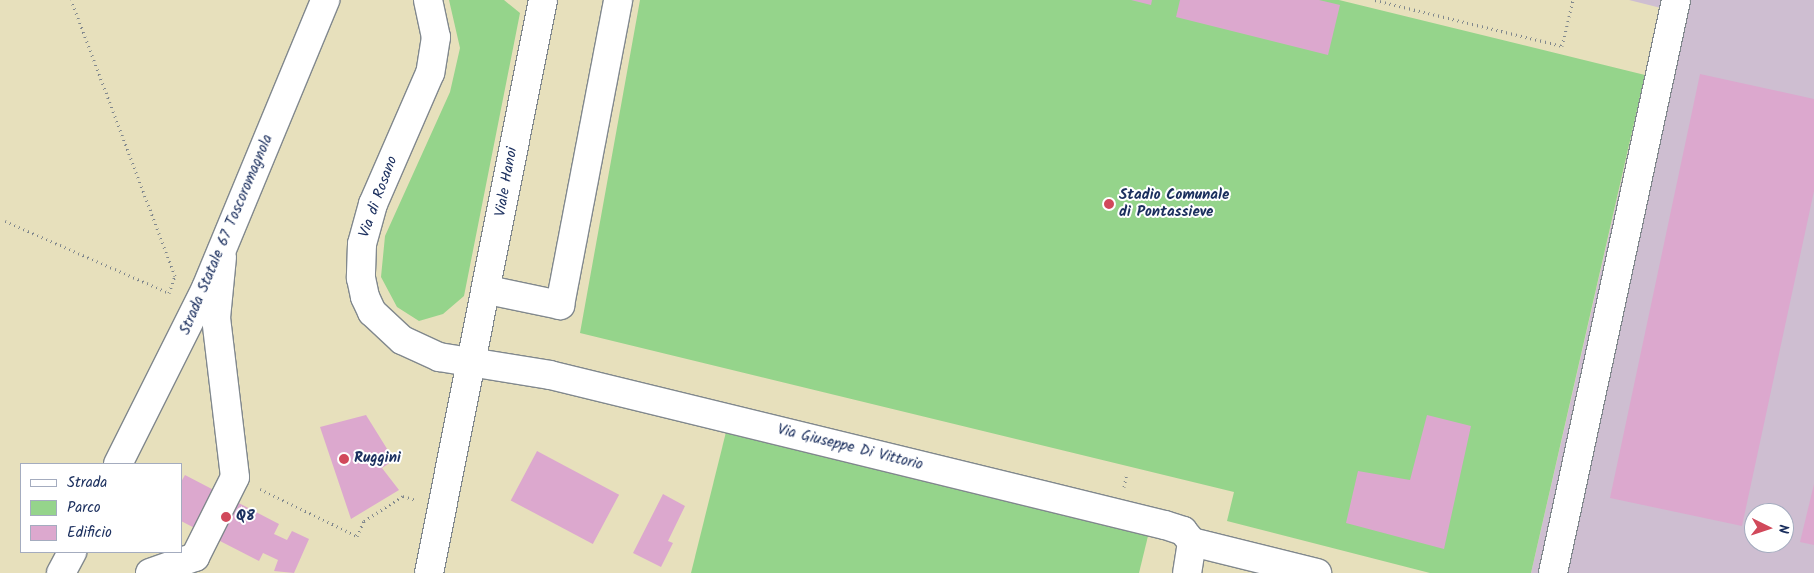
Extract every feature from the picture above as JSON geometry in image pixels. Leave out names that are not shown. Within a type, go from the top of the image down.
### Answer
[{"type":"street","name":"Strada Statale 67 Toscoromagnola","points":[[119,463],[173,357],[222,252],[325,0]]},
{"type":"street","name":"Via di Rosano","points":[[428,0],[434,20],[434,56],[367,223],[362,244],[361,278],[372,312],[402,340],[439,357],[472,363]]},
{"type":"street","name":"Viale Hanoi","points":[[472,363],[488,290],[543,0]]},
{"type":"street","points":[[488,290],[560,305],[618,0]]},
{"type":"street","points":[[1553,573],[1676,0]]},
{"type":"street","points":[[150,573],[195,557],[235,477],[216,318],[222,252]]},
{"type":"street","points":[[430,573],[472,363]]},
{"type":"street","name":"Via Giuseppe Di Vittorio","points":[[472,363],[550,375],[1117,513],[1183,531],[1192,542]]},
{"type":"street","points":[[1187,573],[1192,542],[1317,573]]},
{"type":"street","points":[[61,573],[71,553]]},
{"type":"path","points":[[5,220],[169,293],[175,276],[71,0]]},
{"type":"path","points":[[1375,0],[1562,46],[1573,0]]},
{"type":"path","points":[[235,477],[357,536],[364,521],[403,496],[420,501]]},
{"type":"shaded area","points":[[1629,0],[1814,0],[1814,573],[1531,573],[1661,8]]},
{"type":"green space","points":[[449,0],[504,0],[520,13],[464,296],[443,314],[419,321],[397,307],[381,277],[385,236],[450,92],[460,48]]},
{"type":"green space","name":"Stadio Comunale di Pontassieve","points":[[640,0],[1339,0],[1645,75],[1531,573],[1430,573],[1227,521],[1234,492],[580,333]]},
{"type":"green space","points":[[727,428],[1148,536],[1139,573],[691,573]]},
{"type":"building","points":[[1131,0],[1152,0],[1151,5]]},
{"type":"building","points":[[1180,0],[1319,0],[1340,5],[1328,55],[1176,17]]},
{"type":"building","points":[[1700,74],[1814,99],[1814,191],[1747,503],[1744,503],[1742,526],[1610,498]]},
{"type":"building","points":[[366,415],[394,460],[382,468],[399,490],[351,519],[320,427]]},
{"type":"building","points":[[1427,415],[1471,426],[1444,549],[1346,523],[1358,471],[1410,480]]},
{"type":"building","points":[[537,451],[619,495],[593,544],[511,500]]},
{"type":"building","points":[[185,475],[279,524],[274,534],[287,540],[292,531],[309,539],[294,573],[274,571],[278,560],[263,553],[259,561],[182,522],[182,480]]},
{"type":"building","points":[[1814,484],[1814,545],[1800,542]]},
{"type":"building","points":[[663,494],[685,506],[668,541],[673,543],[661,567],[633,553]]},
{"type":"place","name":"Stadio Comunale di Pontassieve","points":[[1109,204]]},
{"type":"place","name":"Ruggini","points":[[344,459]]},
{"type":"place","name":"Q8","points":[[226,517]]}]
